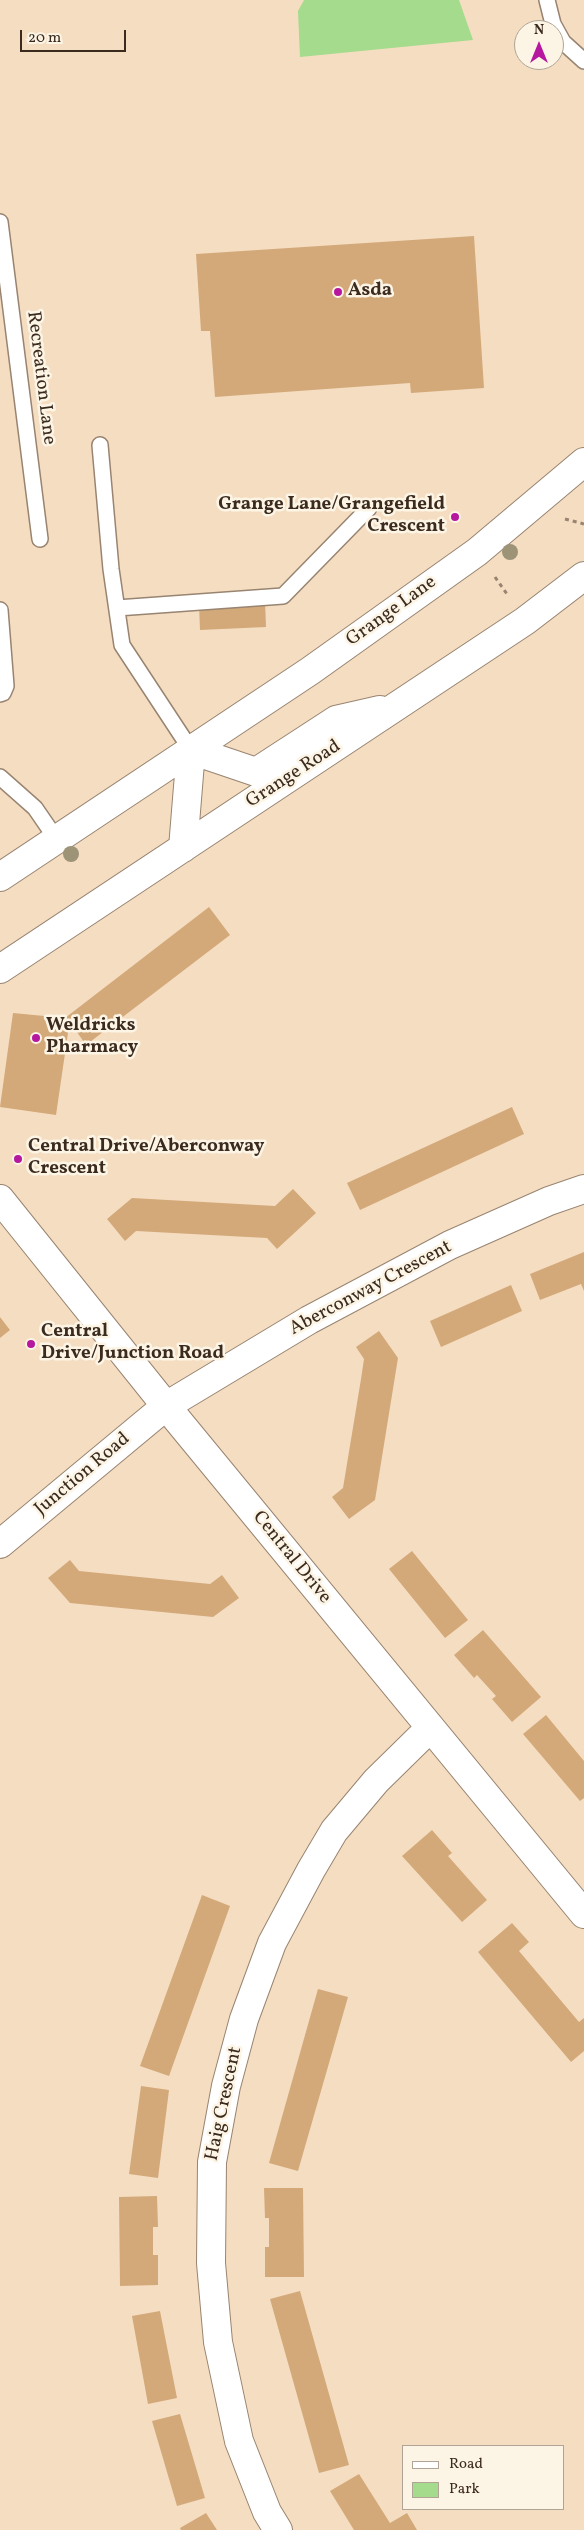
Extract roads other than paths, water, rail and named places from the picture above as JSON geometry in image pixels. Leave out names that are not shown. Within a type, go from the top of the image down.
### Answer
[{"type":"street","name":"Grange Lane","points":[[0,878],[310,671],[477,552],[584,462]]},
{"type":"street","name":"Grange Road","points":[[0,968],[525,621],[584,576]]},
{"type":"street","points":[[182,848],[191,750],[256,772],[336,720],[398,706]]},
{"type":"street","name":"Aberconway Crescent","points":[[166,1406],[309,1320],[450,1245],[549,1201],[584,1189]]},
{"type":"street","name":"Central Drive","points":[[0,1199],[166,1406],[584,1914]]},
{"type":"street","name":"Junction Road","points":[[0,1544],[166,1406]]},
{"type":"street","name":"Haig Crescent","points":[[278,2530],[267,2512],[239,2441],[218,2342],[211,2263],[212,2162],[226,2086],[244,2019],[272,1943],[311,1870],[334,1832],[376,1781],[430,1728]]},
{"type":"lane","points":[[547,0],[553,24],[563,42],[584,61]]},
{"type":"lane","name":"Recreation Lane","points":[[0,222],[40,539]]},
{"type":"lane","points":[[100,445],[111,569],[122,645],[191,750]]},
{"type":"lane","points":[[117,608],[283,596],[369,508]]},
{"type":"lane","points":[[0,610],[6,686],[4,693],[0,694]]},
{"type":"lane","points":[[0,777],[36,808],[57,840]]},
{"type":"place","name":"Asda","points":[[338,292]]},
{"type":"place","name":"Grange Lane/Grangefield Crescent","points":[[455,517]]},
{"type":"place","name":"Weldricks Pharmacy","points":[[36,1038]]},
{"type":"place","name":"Central Drive/Aberconway Crescent","points":[[18,1159]]},
{"type":"place","name":"Central Drive/Junction Road","points":[[31,1344]]}]
